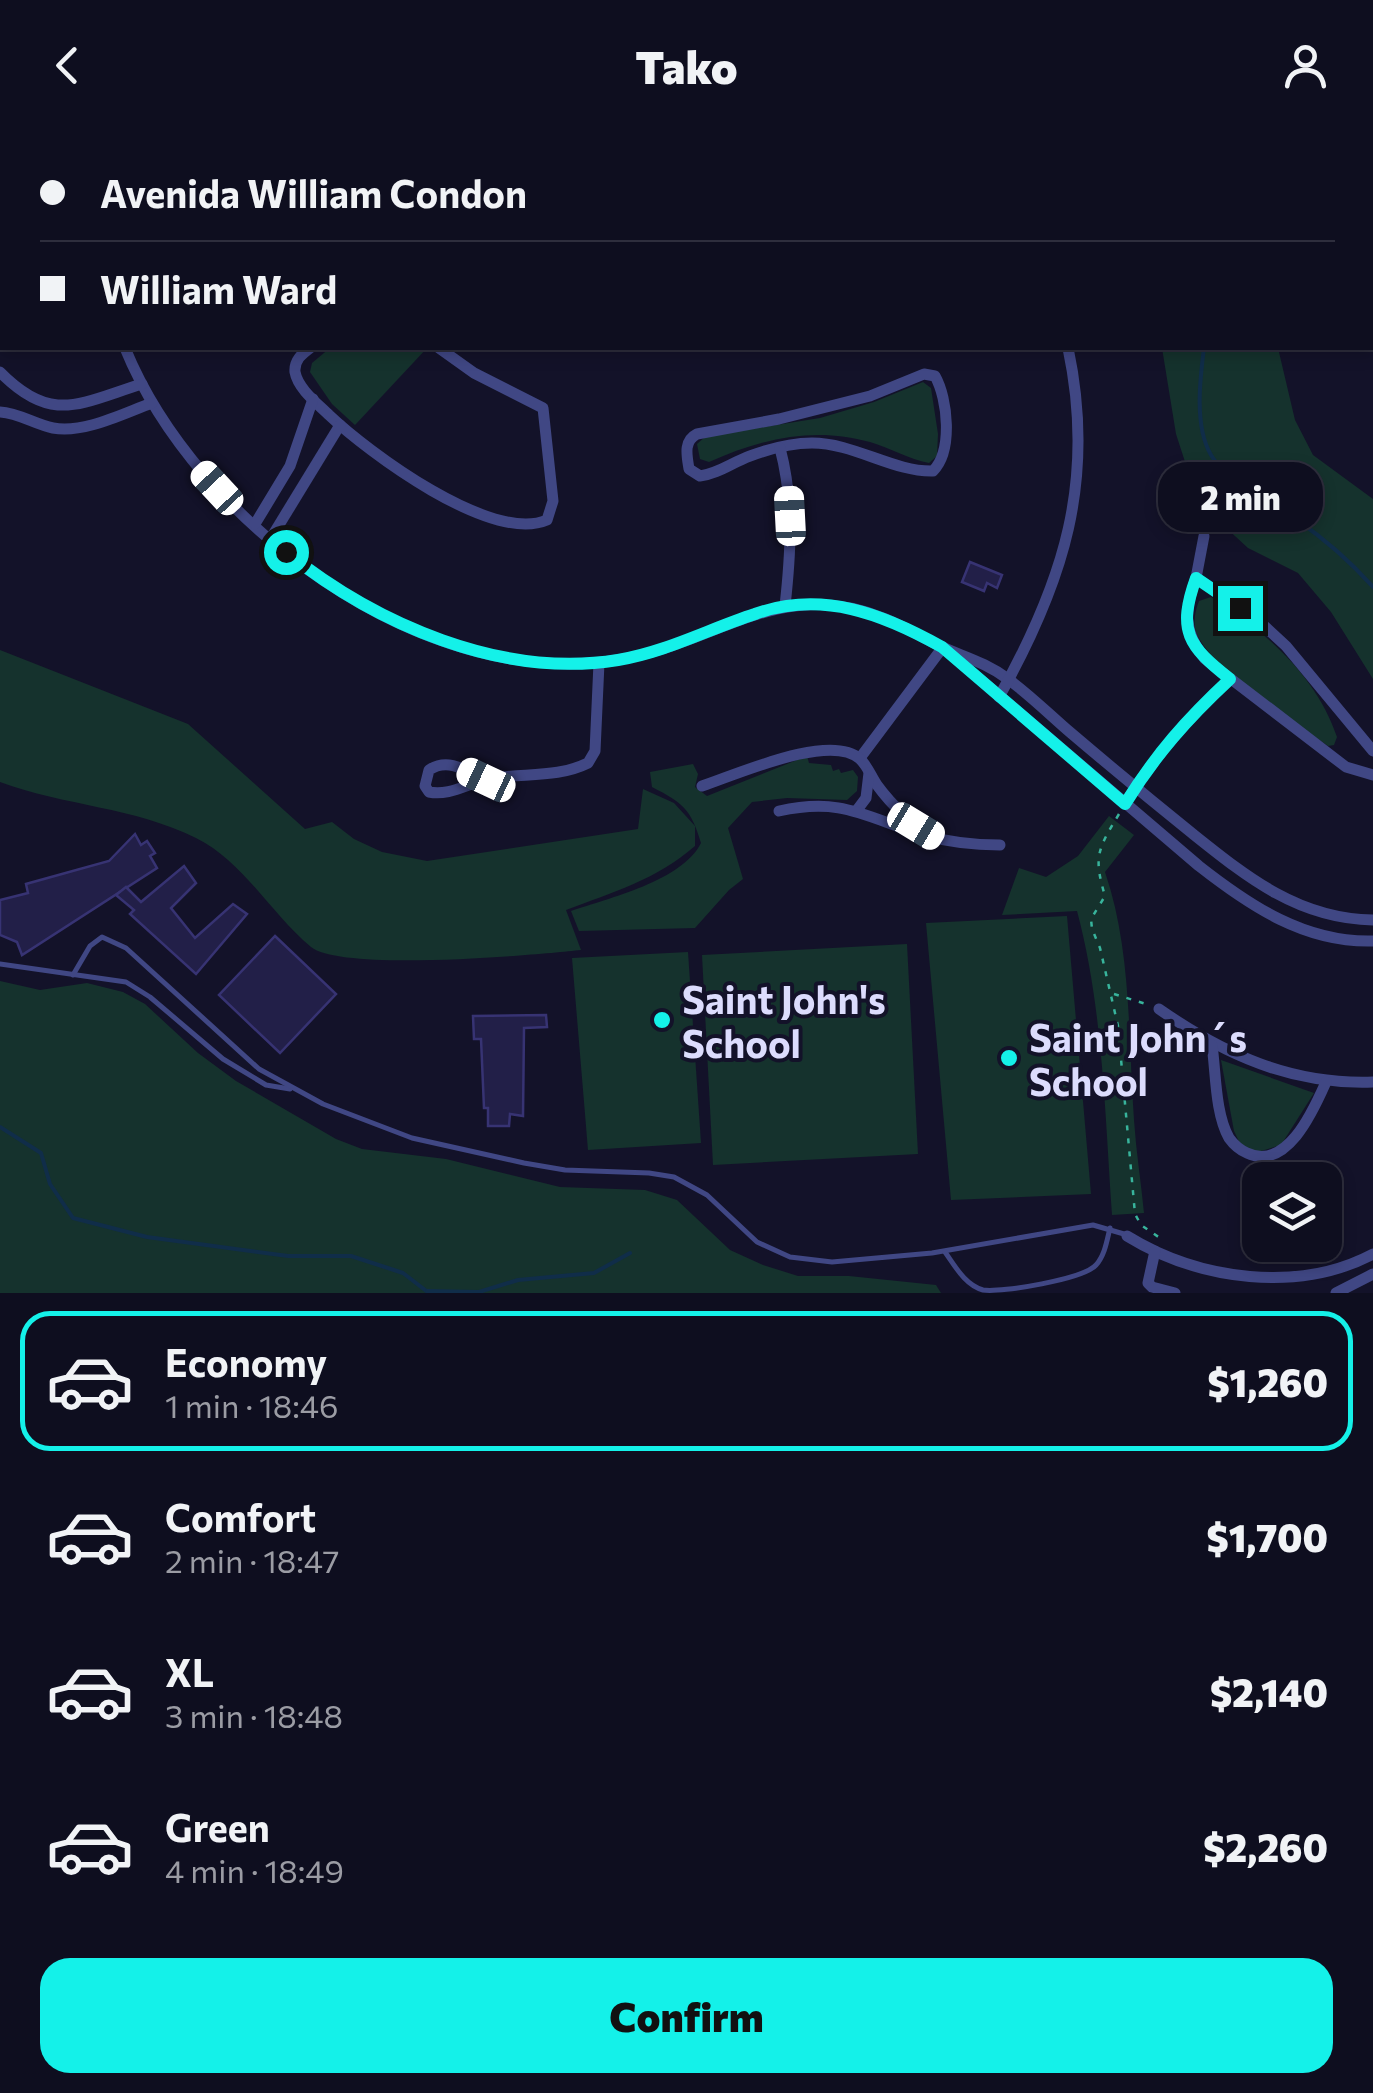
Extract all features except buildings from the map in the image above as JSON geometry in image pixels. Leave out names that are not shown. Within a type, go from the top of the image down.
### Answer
[{"type":"street","points":[[127,350],[152,403],[193,461],[254,524],[317,576],[358,601],[438,638],[514,658],[556,663],[599,662],[660,650],[753,614],[785,606],[815,604],[858,609],[973,657],[1009,680],[1135,788],[1245,876],[1280,898],[1323,915],[1373,920]]},
{"type":"street","points":[[308,350],[297,360],[295,371],[313,399],[340,425],[406,475],[463,506],[520,524],[547,520],[553,501],[543,408],[474,373],[442,350]]},
{"type":"street","points":[[999,697],[1055,579],[1073,516],[1079,420],[1068,350]]},
{"type":"street","points":[[0,372],[27,396],[54,406],[71,405],[142,384]]},
{"type":"street","points":[[924,374],[935,376],[939,382],[945,452],[934,470],[920,471],[849,448],[815,443],[780,448],[700,476],[689,469],[686,449],[692,437],[706,430],[779,419],[870,396],[924,374]]},
{"type":"street","points":[[254,524],[290,466],[313,399]]},
{"type":"street","points":[[0,412],[67,429],[152,403]]},
{"type":"street","points":[[271,538],[340,425]]},
{"type":"street","points":[[780,448],[787,474],[791,532],[785,606]]},
{"type":"street","points":[[1204,536],[1186,614],[1187,630],[1205,659],[1346,767],[1373,774]]},
{"type":"street","points":[[1196,578],[1250,615],[1286,646],[1373,751]]},
{"type":"street","points":[[942,647],[1218,881],[1277,919],[1321,936],[1373,941]]},
{"type":"street","points":[[860,758],[942,647]]},
{"type":"street","points":[[486,780],[460,767],[440,764],[429,770],[424,786],[429,792],[440,793],[486,780],[550,774],[588,763],[595,751],[599,662]]},
{"type":"street","points":[[1125,804],[1183,723],[1230,679]]},
{"type":"street","points":[[702,786],[808,751],[837,752],[860,758],[902,814],[935,838]]},
{"type":"street","points":[[857,810],[866,798],[869,773]]},
{"type":"street","points":[[779,811],[810,806],[857,810],[935,838],[1000,845]]},
{"type":"street","points":[[1159,1009],[1212,1044],[1284,1073],[1326,1082],[1373,1082]]},
{"type":"street","points":[[1212,1044],[1226,1129],[1238,1148],[1255,1156],[1276,1152],[1298,1133],[1311,1116],[1326,1082]]},
{"type":"street","points":[[1127,1236],[1159,1246],[1214,1274],[1278,1286],[1325,1279],[1373,1254]]},
{"type":"street","points":[[1159,1246],[1148,1283],[1152,1288],[1175,1293]]},
{"type":"street","points":[[1336,1293],[1373,1274]]},
{"type":"lane","points":[[73,975],[90,946],[102,937],[126,948],[260,1069],[293,1089],[367,1122],[440,1145],[564,1170],[649,1173],[674,1178],[707,1195],[757,1242],[790,1257],[832,1262],[944,1252],[1087,1225],[1110,1228],[1127,1236]]},
{"type":"lane","points":[[0,964],[126,982],[150,997],[223,1059],[266,1085],[293,1089]]},
{"type":"lane","points":[[944,1252],[970,1284],[1001,1292],[1088,1272],[1103,1254],[1110,1228]]},
{"type":"path","points":[[1125,804],[1097,851],[1096,868],[1105,896],[1091,919],[1112,993],[1126,1080],[1134,1214],[1159,1246]]},
{"type":"path","points":[[1112,993],[1159,1009]]},
{"type":"green space","points":[[328,350],[425,350],[355,425],[332,404],[310,372],[312,363]]},
{"type":"green space","points":[[1162,350],[1278,350],[1295,420],[1313,455],[1373,499],[1373,679],[1331,612],[1298,573],[1248,548],[1198,502],[1176,434]]},
{"type":"green space","points":[[923,382],[931,388],[938,434],[937,456],[929,463],[870,442],[828,435],[788,437],[709,462],[700,459],[697,444],[706,436],[820,418]]},
{"type":"green space","points":[[1211,597],[1251,624],[1302,674],[1328,715],[1337,737],[1334,745],[1328,746],[1254,694],[1205,647],[1196,632],[1195,617],[1199,601]]},
{"type":"green space","points":[[0,650],[188,724],[305,829],[332,822],[354,839],[382,852],[427,861],[638,829],[643,789],[674,803],[695,826],[695,846],[649,876],[566,910],[581,950],[440,960],[330,955],[311,947],[243,874],[196,838],[124,813],[0,782]]},
{"type":"green space","points":[[807,756],[809,763],[831,765],[833,771],[853,770],[858,777],[857,791],[847,800],[787,798],[752,802],[728,828],[743,879],[695,928],[579,931],[571,911],[662,878],[692,856],[701,843],[684,808],[652,787],[650,772],[693,764],[698,774],[695,787],[707,796]]},
{"type":"green space","points":[[1109,816],[1134,835],[1105,872],[1124,964],[1144,1213],[1112,1215],[1098,1023],[1077,911],[1002,915],[1019,868],[1046,877],[1078,856]]},
{"type":"green space","name":"Saint John´s School","points":[[1067,916],[1091,1194],[951,1200],[926,923]]},
{"type":"green space","points":[[907,944],[918,1154],[713,1165],[702,955]]},
{"type":"green space","points":[[688,952],[701,1143],[588,1150],[572,958]]},
{"type":"green space","points":[[0,981],[40,990],[87,983],[123,992],[145,1004],[198,1053],[236,1081],[336,1139],[362,1149],[446,1159],[560,1187],[645,1190],[677,1200],[730,1250],[763,1265],[798,1276],[849,1276],[936,1285],[941,1293],[0,1293]]},
{"type":"green space","points":[[1221,1060],[1314,1093],[1281,1145],[1258,1152],[1242,1148],[1234,1131]]},
{"type":"waterway","points":[[1204,350],[1200,417],[1211,455],[1228,476],[1328,543],[1373,587]]},
{"type":"waterway","points":[[0,1127],[41,1153],[50,1184],[73,1218],[147,1237],[288,1256],[351,1256],[403,1273],[429,1293]]},
{"type":"waterway","points":[[427,1291],[479,1292],[518,1280],[594,1273],[630,1253]]},
{"type":"place","name":"Saint John's School","points":[[662,1020]]},
{"type":"place","name":"Saint John´s School","points":[[1009,1058]]},
{"type":"route","points":[[286,552],[358,601],[413,628],[488,653],[535,661],[578,664],[631,658],[785,606],[830,604],[858,609],[942,647],[1125,804],[1183,723],[1230,679],[1205,659],[1187,630],[1186,614],[1196,578],[1240,608]]}]
